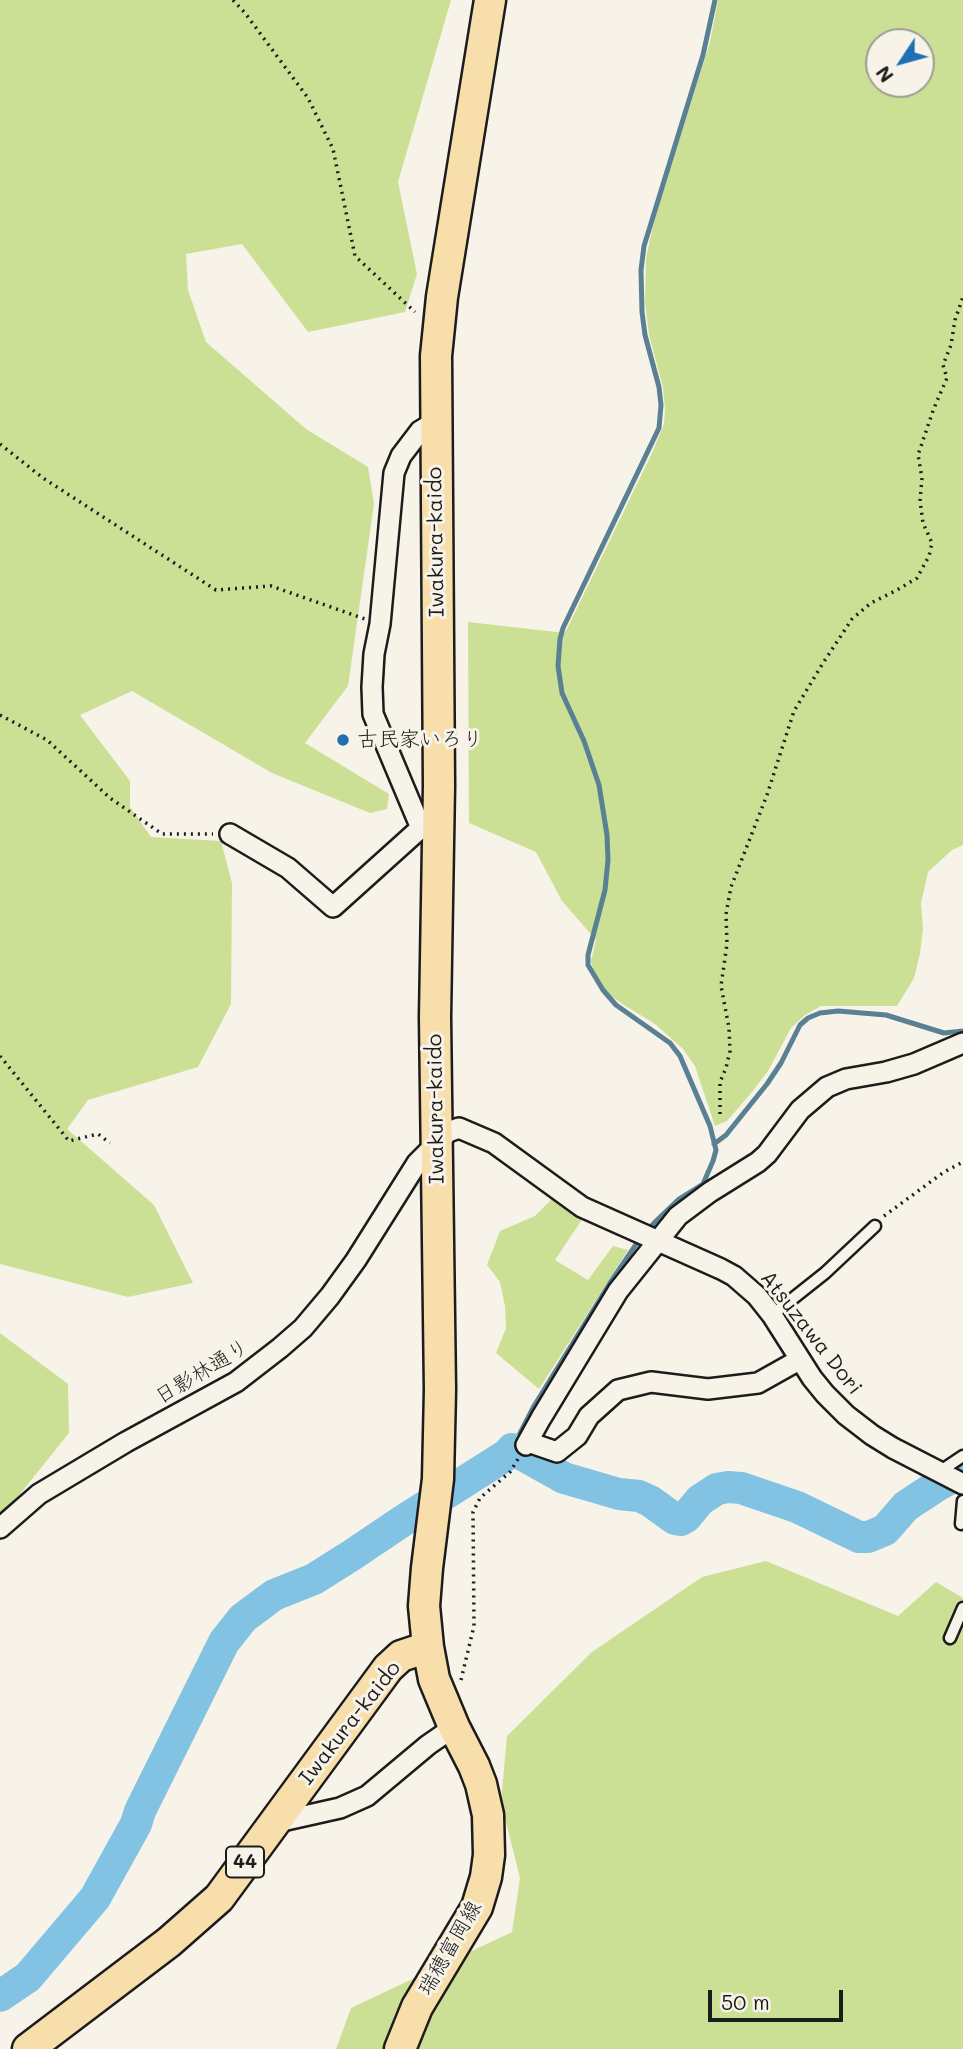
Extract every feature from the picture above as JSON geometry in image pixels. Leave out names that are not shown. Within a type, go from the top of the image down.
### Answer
[{"type":"main road","name":"Iwakura-kaido","points":[[28,2049],[159,1950],[219,1898],[394,1661],[428,1647],[424,1598],[439,1479],[440,1390],[431,830],[436,356],[490,0]]},
{"type":"main road","name":"瑞穂富岡線","points":[[400,2049],[417,2007],[477,1907],[486,1877],[489,1841],[486,1802],[474,1766],[434,1679],[428,1647]]},
{"type":"street","points":[[230,834],[288,868],[332,907],[431,830],[418,821],[373,714],[372,687],[394,472],[401,456],[420,431],[435,422]]},
{"type":"street","points":[[800,1360],[758,1383],[708,1389],[651,1382],[618,1390],[589,1416],[577,1436],[556,1452],[527,1444],[618,1291],[640,1263],[651,1238],[670,1226],[689,1206],[750,1168],[767,1154],[800,1110],[818,1093],[836,1082],[914,1064],[963,1043]]},
{"type":"street","name":"Atsuzawa Dori","points":[[437,1144],[454,1128],[472,1133],[513,1155],[582,1207],[734,1276],[757,1296],[825,1394],[846,1415],[883,1442],[963,1484]]},
{"type":"street","name":"日影林通り","points":[[0,1528],[39,1494],[126,1442],[236,1382],[303,1328],[356,1260],[417,1163],[437,1144]]},
{"type":"street","points":[[273,1823],[340,1808],[367,1796],[454,1727]]},
{"type":"lane","points":[[772,1315],[825,1273],[875,1226]]},
{"type":"lane","points":[[939,1473],[963,1456]]},
{"type":"lane","points":[[961,1524],[963,1501]]},
{"type":"lane","points":[[950,1638],[963,1608]]},
{"type":"path","points":[[233,0],[307,98],[333,149],[355,256],[415,311],[417,323]]},
{"type":"path","points":[[720,1114],[720,1082],[730,1051],[729,1028],[721,986],[727,944],[726,914],[731,887],[767,795],[794,711],[852,619],[871,603],[916,578],[929,556],[932,543],[923,523],[920,501],[922,478],[918,455],[947,378],[943,365],[963,297]]},
{"type":"path","points":[[0,444],[43,478],[215,590],[271,586],[380,624]]},
{"type":"path","points":[[0,715],[47,740],[110,799],[162,834],[230,834]]},
{"type":"path","points":[[0,1056],[69,1141],[98,1134],[110,1143]]},
{"type":"path","points":[[875,1226],[944,1171],[963,1162]]},
{"type":"path","points":[[461,1681],[474,1626],[473,1512],[480,1498],[510,1472],[516,1463]]},
{"type":"green space","points":[[0,0],[451,0],[398,182],[417,274],[405,312],[308,332],[242,244],[186,254],[188,290],[206,342],[306,429],[368,467],[374,504],[348,686],[305,743],[389,794],[387,809],[370,813],[272,773],[132,691],[80,715],[130,781],[130,807],[151,837],[221,841],[232,883],[231,1004],[198,1067],[88,1100],[67,1129],[154,1205],[193,1283],[128,1297],[0,1264]]},
{"type":"green space","points":[[718,0],[963,0],[963,845],[952,850],[928,872],[921,903],[923,929],[920,954],[914,978],[897,1006],[821,1006],[805,1015],[791,1028],[768,1071],[752,1092],[727,1121],[715,1126],[695,1066],[683,1049],[655,1024],[610,995],[600,982],[591,961],[596,940],[562,901],[536,852],[469,823],[468,622],[565,633],[664,424],[663,387],[649,335],[645,302],[646,258],[654,222],[710,42]]},
{"type":"green space","points":[[554,1197],[585,1215],[555,1260],[588,1280],[613,1246],[628,1250],[539,1389],[496,1353],[506,1328],[505,1306],[500,1282],[487,1265],[500,1231],[535,1216]]},
{"type":"green space","points":[[0,1333],[68,1384],[69,1433],[0,1519]]},
{"type":"green space","points":[[766,1561],[898,1616],[936,1582],[963,1598],[963,2049],[336,2049],[351,2008],[512,1932],[520,1878],[501,1802],[507,1736],[592,1652],[702,1577]]},
{"type":"waterway","points":[[512,1449],[534,1406],[637,1243],[679,1199],[703,1184],[716,1150],[710,1126],[680,1056],[670,1043],[616,1005],[588,965],[588,955],[605,890],[607,835],[599,785],[584,741],[562,693],[558,666],[563,628],[659,428],[659,387],[645,335],[642,312],[641,270],[644,246],[703,55],[715,0]]},
{"type":"waterway","points":[[714,1144],[726,1135],[767,1084],[800,1025],[808,1018],[820,1013],[838,1011],[886,1015],[944,1033],[963,1031]]},
{"type":"waterway","points":[[0,1996],[28,1977],[95,1898],[136,1824],[224,1642],[243,1618],[274,1595],[314,1579],[512,1449],[564,1478],[619,1494],[639,1496],[675,1519],[686,1517],[700,1500],[717,1489],[741,1488],[797,1507],[859,1537],[868,1537],[885,1530],[906,1506],[963,1472]]},
{"type":"place","name":"古民家いろり","points":[[343,740]]}]
